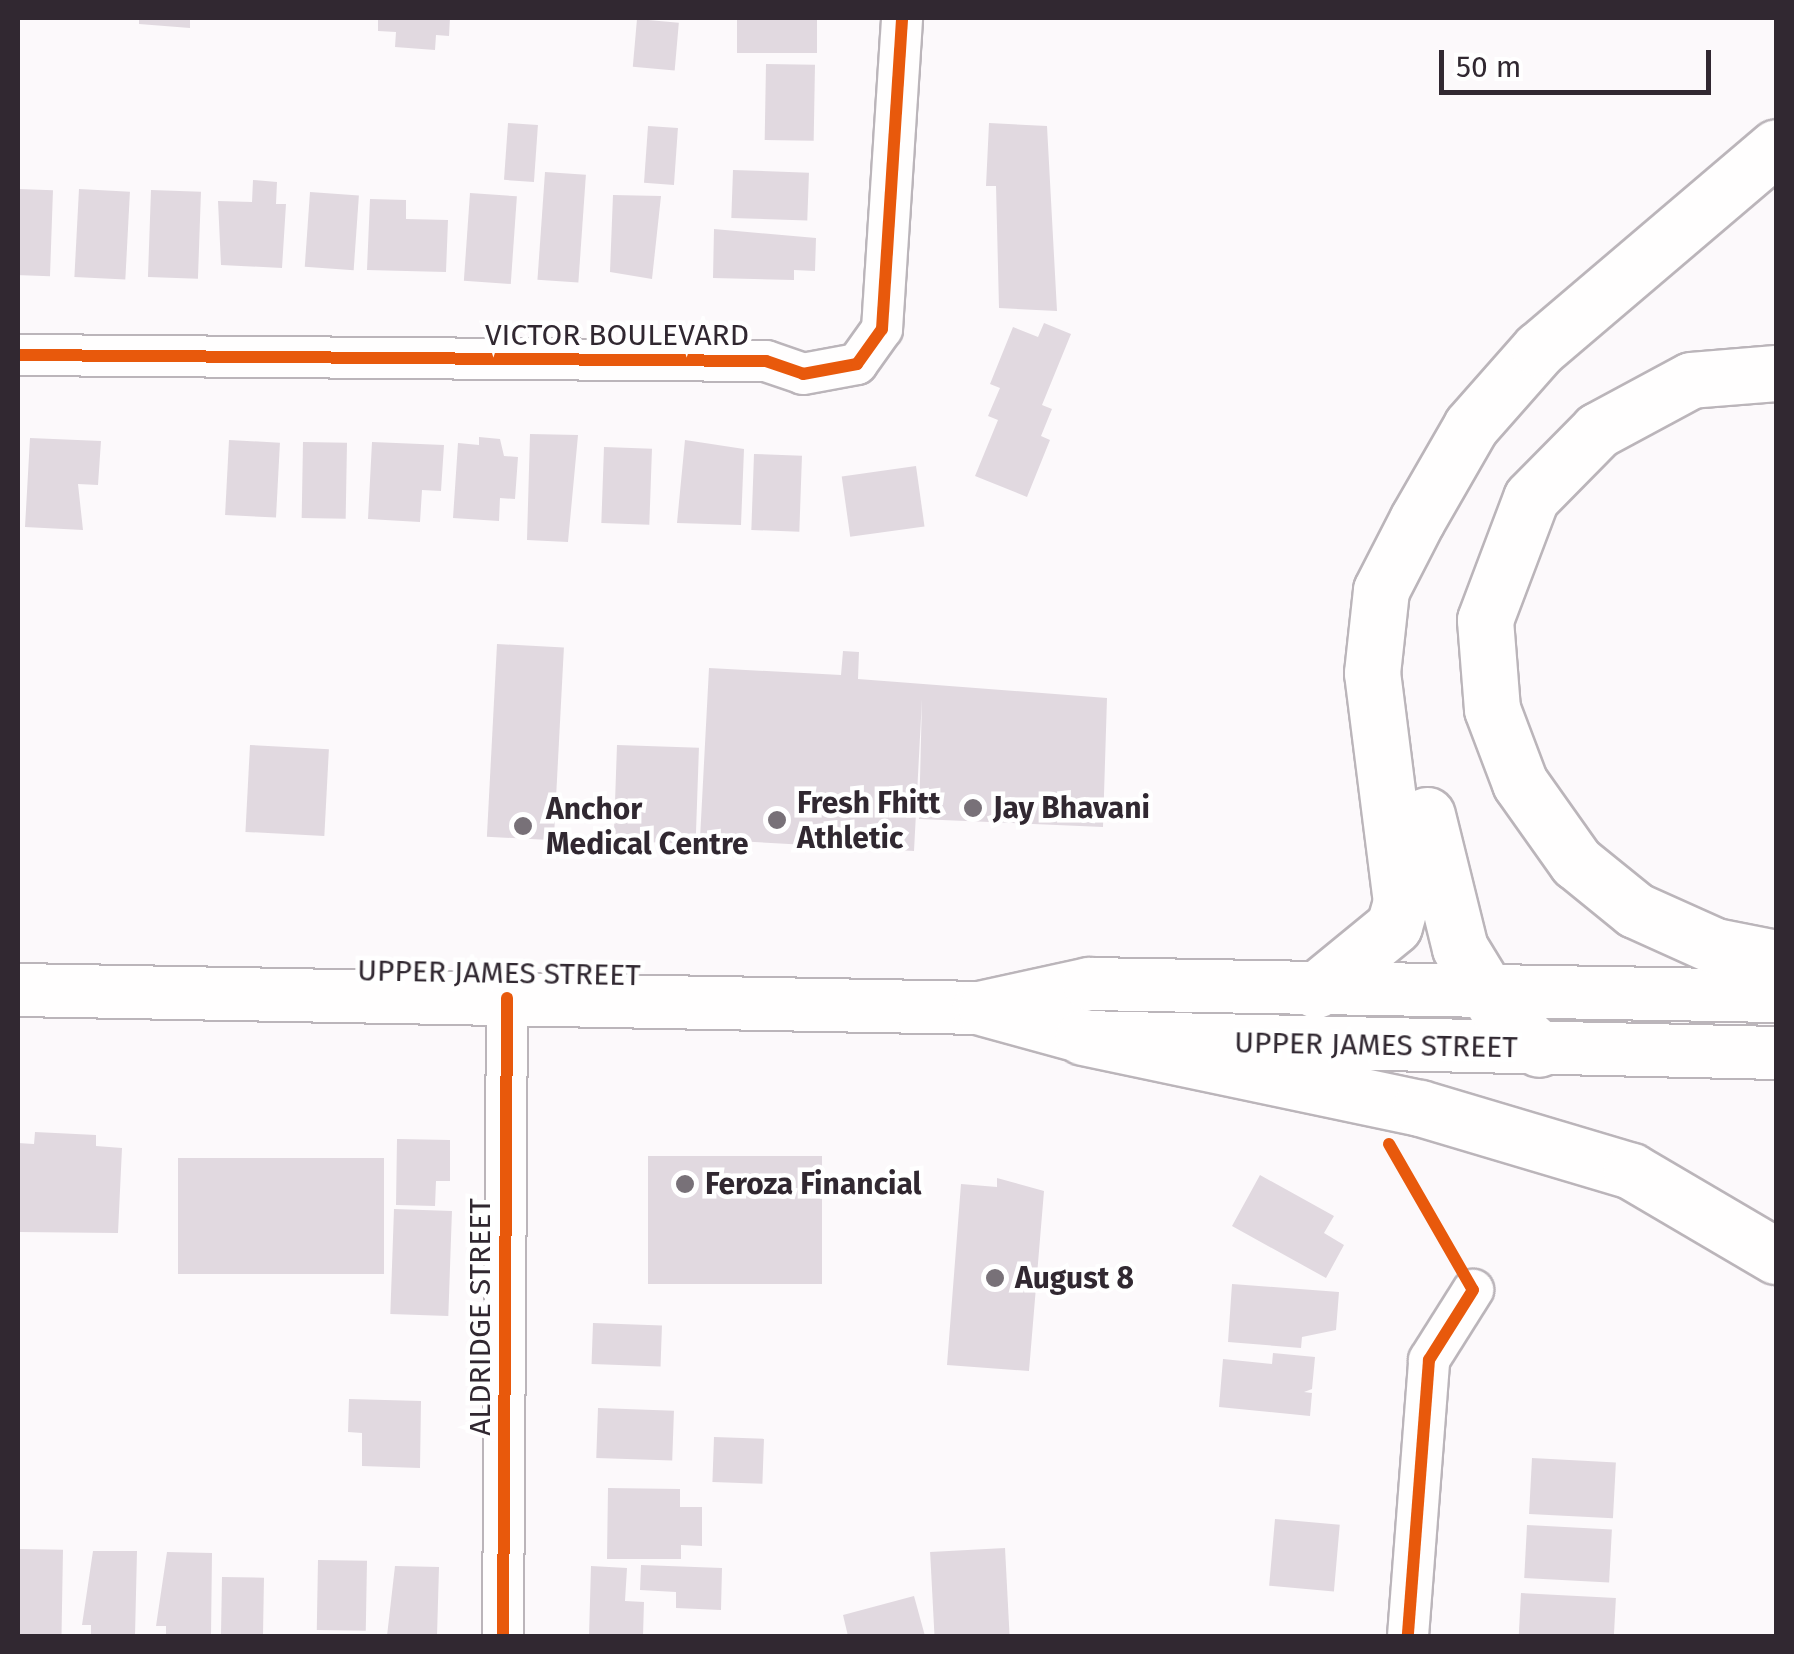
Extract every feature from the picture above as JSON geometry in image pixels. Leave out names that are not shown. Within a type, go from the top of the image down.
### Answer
[{"type":"highway","points":[[1316,990],[1394,926],[1400,902],[1372,674],[1380,590],[1417,520],[1472,426],[1539,349],[1776,147]]},
{"type":"highway","points":[[1776,373],[1691,380],[1598,430],[1531,498],[1485,620],[1492,709],[1520,783],[1576,862],[1636,910],[1715,946],[1776,958]]},
{"type":"highway","points":[[1417,520],[1406,705],[1436,874],[1460,948],[1488,994],[1539,1049]]},
{"type":"highway","points":[[1083,1037],[1420,1108],[1631,1171],[1776,1256]]},
{"type":"main road","name":"UPPER JAMES STREET","points":[[18,990],[979,1008],[1089,984],[1488,994],[1776,996]]},
{"type":"main road","name":"UPPER JAMES STREET","points":[[979,1008],[1083,1037],[1776,1053]]},
{"type":"street","name":"VICTOR BOULEVARD","points":[[18,355],[766,361],[803,374],[857,364],[882,329],[902,18]]},
{"type":"street","name":"ALDRIDGE STREET","points":[[503,1636],[507,998]]},
{"type":"street","points":[[1408,1636],[1429,1360],[1473,1290]]},
{"type":"building","points":[[139,18],[190,18],[190,28],[139,24]]},
{"type":"building","points":[[378,18],[450,18],[449,36],[436,35],[435,50],[395,47],[396,32],[378,31]]},
{"type":"building","points":[[737,18],[817,18],[817,53],[737,53]]},
{"type":"building","points":[[637,19],[679,23],[675,70],[633,67]]},
{"type":"building","points":[[766,64],[815,65],[814,141],[765,140]]},
{"type":"building","points":[[508,123],[538,125],[534,182],[504,180]]},
{"type":"building","points":[[989,123],[1047,126],[1057,311],[999,308],[996,186],[986,186]]},
{"type":"building","points":[[648,126],[678,128],[674,185],[644,183]]},
{"type":"building","points":[[733,170],[809,173],[807,221],[731,218]]},
{"type":"building","points":[[545,172],[586,175],[578,283],[537,280]]},
{"type":"building","points":[[253,180],[277,182],[276,204],[286,204],[282,268],[221,265],[218,201],[252,202]]},
{"type":"building","points":[[18,189],[53,190],[50,276],[18,275]]},
{"type":"building","points":[[79,189],[130,192],[125,280],[74,277]]},
{"type":"building","points":[[151,190],[201,192],[198,279],[148,277]]},
{"type":"building","points":[[310,192],[359,195],[354,270],[305,267]]},
{"type":"building","points":[[470,193],[517,196],[511,284],[464,281]]},
{"type":"building","points":[[613,195],[661,196],[652,279],[610,272]]},
{"type":"building","points":[[370,199],[406,200],[406,219],[448,220],[446,272],[367,270]]},
{"type":"building","points":[[714,229],[816,238],[815,271],[794,270],[794,280],[713,278]]},
{"type":"building","points":[[1044,323],[1071,334],[1042,405],[1052,409],[1041,436],[1050,440],[1027,497],[975,476],[998,420],[988,416],[1000,388],[990,384],[1013,327],[1038,337]]},
{"type":"building","points":[[530,434],[578,435],[568,542],[527,540]]},
{"type":"building","points":[[479,437],[500,439],[504,456],[518,457],[515,499],[500,498],[499,521],[453,518],[458,443],[479,445]]},
{"type":"building","points":[[30,438],[101,441],[98,485],[78,484],[83,530],[25,527]]},
{"type":"building","points":[[229,440],[280,443],[276,518],[225,515]]},
{"type":"building","points":[[685,440],[744,449],[741,525],[677,523]]},
{"type":"building","points":[[303,442],[347,443],[346,519],[302,518]]},
{"type":"building","points":[[372,442],[444,445],[441,491],[422,490],[420,522],[368,519]]},
{"type":"building","points":[[604,447],[652,449],[649,525],[601,523]]},
{"type":"building","points":[[754,454],[802,456],[799,532],[751,530]]},
{"type":"building","points":[[916,466],[924,526],[850,537],[842,476]]},
{"type":"building","points":[[497,644],[564,648],[554,840],[487,837]]},
{"type":"building","points":[[843,651],[859,652],[858,679],[1107,698],[1103,827],[919,819],[922,699],[914,851],[700,839],[709,668],[841,675]]},
{"type":"building","points":[[250,745],[329,749],[324,836],[245,832]]},
{"type":"building","points":[[617,745],[699,748],[696,844],[614,841]]},
{"type":"building","points":[[35,1132],[96,1135],[96,1146],[122,1148],[118,1233],[18,1232],[18,1143],[34,1144]]},
{"type":"building","points":[[397,1139],[450,1140],[450,1181],[436,1181],[435,1206],[396,1205]]},
{"type":"building","points":[[648,1156],[822,1156],[822,1284],[648,1284]]},
{"type":"building","points":[[178,1158],[384,1158],[384,1274],[178,1274]]},
{"type":"building","points":[[1260,1175],[1334,1216],[1324,1233],[1344,1245],[1326,1278],[1232,1226]]},
{"type":"building","name":"August 8","points":[[997,1178],[1044,1191],[1029,1371],[947,1365],[961,1184],[997,1187]]},
{"type":"building","points":[[394,1209],[452,1211],[448,1316],[390,1314]]},
{"type":"building","points":[[1232,1284],[1339,1292],[1336,1330],[1302,1337],[1301,1348],[1228,1342]]},
{"type":"building","points":[[593,1323],[662,1325],[661,1366],[592,1364]]},
{"type":"building","points":[[1273,1353],[1315,1357],[1312,1389],[1304,1392],[1312,1393],[1310,1416],[1219,1407],[1223,1359],[1272,1364]]},
{"type":"building","points":[[349,1399],[421,1401],[420,1468],[362,1466],[362,1433],[348,1432]]},
{"type":"building","points":[[598,1408],[674,1411],[672,1461],[596,1458]]},
{"type":"building","points":[[714,1437],[764,1439],[762,1484],[712,1482]]},
{"type":"building","points":[[1532,1458],[1616,1462],[1613,1518],[1529,1514]]},
{"type":"building","points":[[608,1488],[680,1489],[680,1507],[702,1507],[702,1546],[681,1545],[681,1559],[607,1559]]},
{"type":"building","points":[[1275,1519],[1340,1525],[1334,1591],[1269,1586]]},
{"type":"building","points":[[1527,1525],[1612,1529],[1609,1582],[1524,1578]]},
{"type":"building","points":[[1005,1548],[1010,1636],[935,1636],[930,1552]]},
{"type":"building","points":[[18,1549],[63,1550],[61,1636],[18,1635]]},
{"type":"building","points":[[93,1551],[137,1551],[135,1636],[91,1636],[91,1625],[82,1625]]},
{"type":"building","points":[[167,1552],[212,1553],[211,1636],[166,1636],[166,1626],[156,1626]]},
{"type":"building","points":[[318,1560],[367,1561],[366,1631],[317,1630]]},
{"type":"building","points":[[641,1565],[722,1568],[721,1610],[676,1608],[676,1592],[640,1590]]},
{"type":"building","points":[[395,1566],[439,1567],[437,1636],[387,1636]]},
{"type":"building","points":[[591,1566],[627,1568],[625,1601],[644,1602],[643,1636],[589,1636]]},
{"type":"building","points":[[222,1577],[264,1578],[263,1635],[221,1634]]},
{"type":"building","points":[[1521,1593],[1616,1598],[1614,1636],[1519,1636]]},
{"type":"building","points":[[914,1596],[925,1636],[848,1636],[843,1615]]},
{"type":"cycle path","points":[[18,355],[766,361],[803,374],[857,364],[882,329],[902,18]]},
{"type":"cycle path","points":[[503,1636],[507,998]]},
{"type":"cycle path","points":[[1389,1144],[1473,1290],[1429,1360],[1408,1636]]},
{"type":"place","name":"Jay Bhavani","points":[[973,808]]},
{"type":"place","name":"Fresh Fhitt Athletic","points":[[777,820]]},
{"type":"place","name":"Anchor Medical Centre","points":[[523,826]]},
{"type":"place","name":"Feroza Financial","points":[[685,1184]]},
{"type":"place","name":"August 8","points":[[995,1278]]}]
